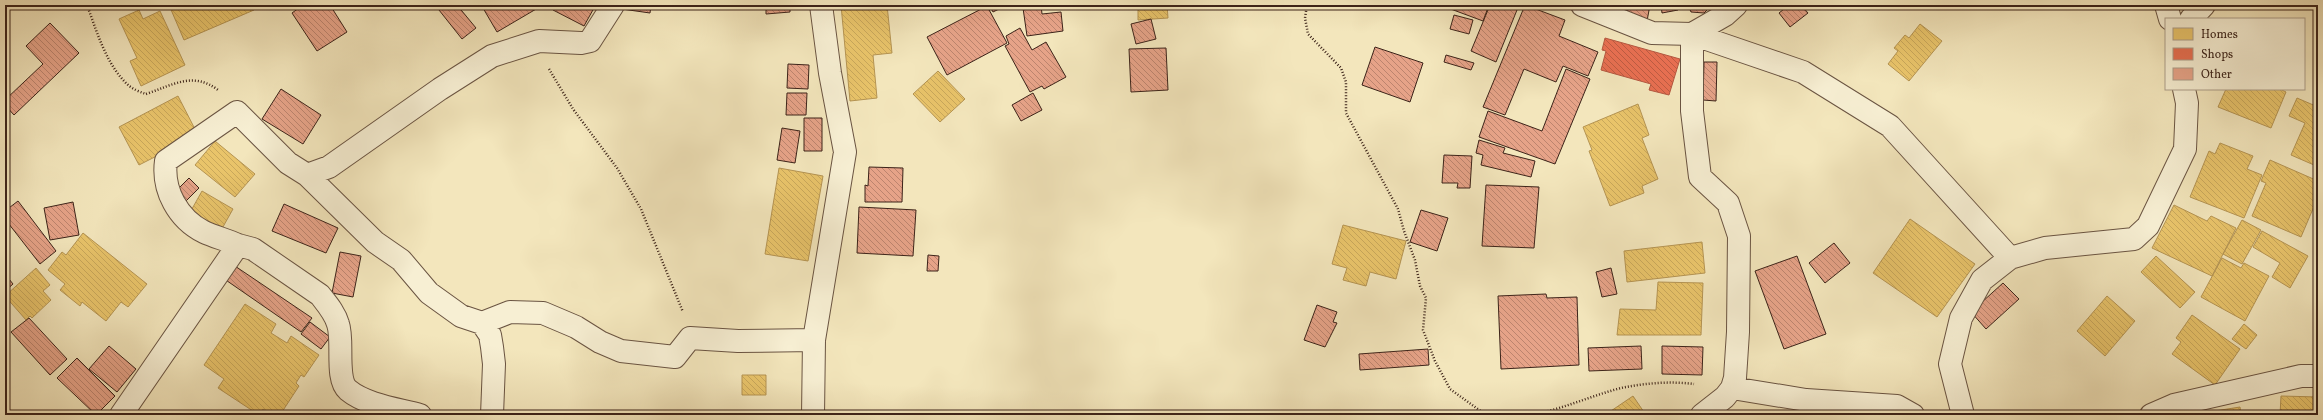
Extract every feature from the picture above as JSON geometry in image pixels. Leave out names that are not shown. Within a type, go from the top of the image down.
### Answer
[{"type":"street","points":[[307,175],[329,167],[440,89],[492,56],[539,41],[581,43],[590,41],[613,5]]},
{"type":"street","points":[[813,415],[814,340],[844,152],[821,5]]},
{"type":"street","points":[[1582,5],[1652,33],[1692,34],[1803,72],[1890,126],[2010,258]]},
{"type":"street","points":[[1692,34],[1725,15],[1736,5]]},
{"type":"street","points":[[2166,5],[2170,18]]},
{"type":"street","points":[[2192,18],[2204,5]]},
{"type":"street","points":[[1692,34],[1692,111],[1700,177],[1728,203],[1739,236],[1738,332],[1735,378],[1732,388],[1725,397],[1702,415]]},
{"type":"street","points":[[1964,415],[1950,364],[1961,318],[1982,280],[2010,258],[2045,248],[2134,239],[2143,231],[2152,219],[2185,150],[2187,103],[2184,90]]},
{"type":"street","points":[[420,415],[372,402],[346,389],[341,378],[338,323],[329,305],[320,296],[253,249],[204,232],[186,220],[167,192],[164,171],[166,161],[237,112],[288,163],[307,175],[375,242],[401,260],[429,293],[461,316],[482,323],[490,335],[494,364],[492,415]]},
{"type":"street","points":[[121,415],[238,245]]},
{"type":"street","points":[[482,323],[510,312],[543,313],[576,327],[600,342],[621,351],[660,357],[675,357],[690,338],[738,341],[814,340]]},
{"type":"street","points":[[2151,415],[2177,410],[2301,376],[2318,376]]},
{"type":"street","points":[[1732,388],[1806,400],[1897,406],[1913,415]]},
{"type":"path","points":[[87,5],[104,50],[114,68],[128,85],[146,94],[191,80],[205,81],[218,90],[237,112]]},
{"type":"path","points":[[1307,5],[1305,18],[1308,34],[1341,68],[1346,82],[1346,113],[1398,209],[1404,231],[1416,260],[1420,286],[1426,298],[1423,330],[1435,361],[1450,389],[1482,412],[1502,415]]},
{"type":"path","points":[[539,41],[548,68],[573,109],[617,168],[641,209],[681,303],[690,338]]},
{"type":"path","points":[[1530,415],[1550,412],[1622,388],[1672,382],[1732,388]]},
{"type":"building: Homes","points":[[169,5],[252,5],[254,10],[184,40]]},
{"type":"building: Homes","points":[[841,5],[887,5],[892,53],[873,55],[877,98],[850,101]]},
{"type":"building: Homes","points":[[1138,5],[1167,5],[1168,18],[1138,20]]},
{"type":"building: Homes","points":[[139,10],[143,19],[160,11],[185,65],[141,86],[130,61],[137,58],[119,19]]},
{"type":"building: Homes","points":[[1920,24],[1942,41],[1909,81],[1888,64],[1898,51],[1894,48],[1905,35],[1909,38]]},
{"type":"building: Homes","points":[[938,71],[965,99],[940,122],[913,94]]},
{"type":"building: Homes","points":[[2226,90],[2282,90],[2286,92],[2271,128],[2218,107]]},
{"type":"building: Homes","points":[[178,96],[198,135],[139,165],[119,127]]},
{"type":"building: Homes","points":[[2297,98],[2318,107],[2318,156],[2314,165],[2291,155],[2305,123],[2289,116]]},
{"type":"building: Homes","points":[[1638,104],[1649,135],[1642,138],[1658,179],[1642,186],[1644,193],[1610,206],[1589,151],[1592,150],[1583,127]]},
{"type":"building: Homes","points":[[215,141],[255,174],[235,197],[195,165]]},
{"type":"building: Homes","points":[[2220,143],[2253,156],[2247,169],[2262,175],[2244,218],[2190,197],[2209,151],[2215,154]]},
{"type":"building: Homes","points":[[2270,160],[2318,181],[2318,197],[2301,237],[2252,216],[2266,183],[2261,181]]},
{"type":"building: Homes","points":[[779,168],[823,176],[808,261],[765,254]]},
{"type":"building: Homes","points":[[202,191],[233,209],[219,234],[188,216]]},
{"type":"building: Homes","points":[[2174,205],[2207,221],[2211,216],[2236,228],[2212,276],[2152,248]]},
{"type":"building: Homes","points":[[1910,219],[1975,264],[1937,317],[1873,273]]},
{"type":"building: Homes","points":[[2242,220],[2261,230],[2242,264],[2223,254]]},
{"type":"building: Homes","points":[[1343,225],[1406,241],[1396,279],[1370,272],[1366,286],[1343,280],[1347,268],[1332,264]]},
{"type":"building: Homes","points":[[2262,231],[2308,256],[2290,288],[2272,277],[2280,263],[2253,247]]},
{"type":"building: Homes","points":[[83,233],[147,284],[128,307],[121,302],[106,321],[82,302],[80,306],[60,290],[65,284],[48,270],[62,252],[66,255]]},
{"type":"building: Homes","points":[[1702,242],[1705,273],[1627,282],[1624,251]]},
{"type":"building: Homes","points":[[2156,256],[2195,292],[2180,308],[2141,272]]},
{"type":"building: Homes","points":[[2222,258],[2241,268],[2244,263],[2269,276],[2245,321],[2201,297]]},
{"type":"building: Homes","points":[[36,268],[50,285],[43,291],[51,300],[32,318],[30,316],[26,320],[5,296]]},
{"type":"building: Homes","points":[[1658,282],[1703,283],[1701,335],[1617,335],[1620,309],[1656,310]]},
{"type":"building: Homes","points":[[2107,296],[2135,321],[2105,356],[2077,331]]},
{"type":"building: Homes","points":[[245,304],[276,324],[271,333],[287,343],[291,336],[319,355],[304,377],[301,375],[296,383],[299,386],[280,415],[272,415],[263,409],[259,415],[218,388],[224,379],[204,365]]},
{"type":"building: Homes","points":[[2192,315],[2240,349],[2215,385],[2172,354],[2181,342],[2176,338]]},
{"type":"building: Homes","points":[[2244,324],[2257,335],[2246,349],[2232,339]]},
{"type":"building: Homes","points":[[742,375],[766,375],[766,395],[742,395]]},
{"type":"building: Homes","points":[[1633,396],[1646,415],[1605,415]]},
{"type":"building: Homes","points":[[2281,396],[2318,397],[2318,415],[2280,415]]},
{"type":"building: Homes","points":[[2240,407],[2241,415],[2196,415],[2196,414]]},
{"type":"building: Shops","points":[[1605,38],[1680,59],[1669,95],[1649,90],[1651,84],[1601,70],[1606,51],[1602,50]]},
{"type":"building: Other","points":[[303,5],[330,5],[347,32],[317,51],[292,13]]},
{"type":"building: Other","points":[[435,5],[457,5],[476,28],[462,39]]},
{"type":"building: Other","points":[[488,5],[543,5],[497,32],[483,8]]},
{"type":"building: Other","points":[[556,5],[588,5],[594,8],[584,26],[553,10]]},
{"type":"building: Other","points":[[623,5],[651,5],[650,13],[622,9]]},
{"type":"building: Other","points":[[766,5],[790,5],[790,12],[766,14]]},
{"type":"building: Other","points":[[989,5],[1004,5],[1005,6],[993,12]]},
{"type":"building: Other","points":[[1041,5],[1042,14],[1061,12],[1063,31],[1027,36],[1023,8]]},
{"type":"building: Other","points":[[1440,5],[1489,5],[1483,21]]},
{"type":"building: Other","points":[[1490,5],[1519,5],[1496,62],[1471,51]]},
{"type":"building: Other","points":[[1525,5],[1565,20],[1559,36],[1598,52],[1588,76],[1563,66],[1556,82],[1524,69],[1505,115],[1483,107]]},
{"type":"building: Other","points":[[1650,5],[1647,21],[1626,17],[1628,9],[1612,6]]},
{"type":"building: Other","points":[[1661,5],[1678,5],[1678,10],[1662,13]]},
{"type":"building: Other","points":[[1688,5],[1712,5],[1704,13],[1691,12]]},
{"type":"building: Other","points":[[1789,5],[1801,5],[1808,13],[1790,27],[1779,13]]},
{"type":"building: Other","points":[[987,6],[1007,43],[947,75],[927,37]]},
{"type":"building: Other","points":[[1454,15],[1473,20],[1469,34],[1450,29]]},
{"type":"building: Other","points":[[1151,19],[1156,39],[1136,44],[1131,24]]},
{"type":"building: Other","points":[[50,23],[79,53],[14,115],[5,105],[5,100],[43,64],[26,46]]},
{"type":"building: Other","points":[[1020,28],[1032,50],[1046,42],[1066,77],[1044,89],[1042,86],[1030,92],[1005,46],[1009,44],[1006,36]]},
{"type":"building: Other","points":[[1375,47],[1423,63],[1410,102],[1362,85]]},
{"type":"building: Other","points":[[1166,48],[1168,90],[1131,92],[1129,49]]},
{"type":"building: Other","points":[[1446,55],[1474,63],[1471,70],[1444,62]]},
{"type":"building: Other","points":[[1704,62],[1717,62],[1716,101],[1703,100]]},
{"type":"building: Other","points":[[788,64],[809,65],[808,89],[787,88]]},
{"type":"building: Other","points":[[1566,69],[1590,79],[1555,164],[1479,137],[1488,111],[1542,131]]},
{"type":"building: Other","points":[[281,89],[321,115],[303,144],[262,119]]},
{"type":"building: Other","points":[[787,93],[807,93],[806,115],[786,115]]},
{"type":"building: Other","points":[[1033,93],[1042,110],[1021,121],[1012,105]]},
{"type":"building: Other","points":[[804,118],[822,118],[822,151],[804,151]]},
{"type":"building: Other","points":[[782,128],[800,131],[795,163],[777,160]]},
{"type":"building: Other","points":[[1479,140],[1505,148],[1503,153],[1535,161],[1531,177],[1481,165],[1483,155],[1476,153]]},
{"type":"building: Other","points":[[1444,155],[1472,156],[1470,188],[1457,188],[1458,183],[1442,183]]},
{"type":"building: Other","points":[[869,167],[903,168],[902,202],[865,202],[865,185],[868,186]]},
{"type":"building: Other","points":[[189,178],[199,188],[186,201],[176,191]]},
{"type":"building: Other","points":[[1486,185],[1539,187],[1534,248],[1482,246]]},
{"type":"building: Other","points":[[18,201],[56,251],[40,264],[5,219],[5,211]]},
{"type":"building: Other","points":[[73,202],[79,235],[50,240],[44,208]]},
{"type":"building: Other","points":[[284,204],[338,228],[326,253],[272,231]]},
{"type":"building: Other","points":[[859,207],[916,210],[913,256],[857,253]]},
{"type":"building: Other","points":[[1421,210],[1448,218],[1437,251],[1410,242]]},
{"type":"building: Other","points":[[1834,243],[1850,263],[1825,283],[1809,263]]},
{"type":"building: Other","points":[[340,252],[361,256],[353,297],[332,293]]},
{"type":"building: Other","points":[[928,255],[939,256],[938,271],[927,271]]},
{"type":"building: Other","points":[[1797,256],[1826,334],[1784,349],[1755,271]]},
{"type":"building: Other","points":[[229,262],[312,318],[301,332],[220,276]]},
{"type":"building: Other","points":[[1611,268],[1617,294],[1602,297],[1596,272]]},
{"type":"building: Other","points":[[5,274],[13,284],[5,291]]},
{"type":"building: Other","points":[[2003,283],[2019,299],[1986,329],[1971,312]]},
{"type":"building: Other","points":[[1546,294],[1547,298],[1577,297],[1579,365],[1501,369],[1498,296]]},
{"type":"building: Other","points":[[1317,305],[1337,312],[1333,322],[1337,323],[1325,347],[1304,340]]},
{"type":"building: Other","points":[[29,318],[67,359],[50,375],[11,332]]},
{"type":"building: Other","points":[[310,322],[330,337],[321,349],[301,334]]},
{"type":"building: Other","points":[[109,346],[136,369],[117,392],[89,369]]},
{"type":"building: Other","points":[[1641,346],[1642,369],[1589,371],[1588,348]]},
{"type":"building: Other","points":[[1662,346],[1703,347],[1702,375],[1662,374]]},
{"type":"building: Other","points":[[1428,349],[1429,365],[1360,370],[1359,354]]},
{"type":"building: Other","points":[[77,358],[115,396],[96,415],[57,378]]}]
